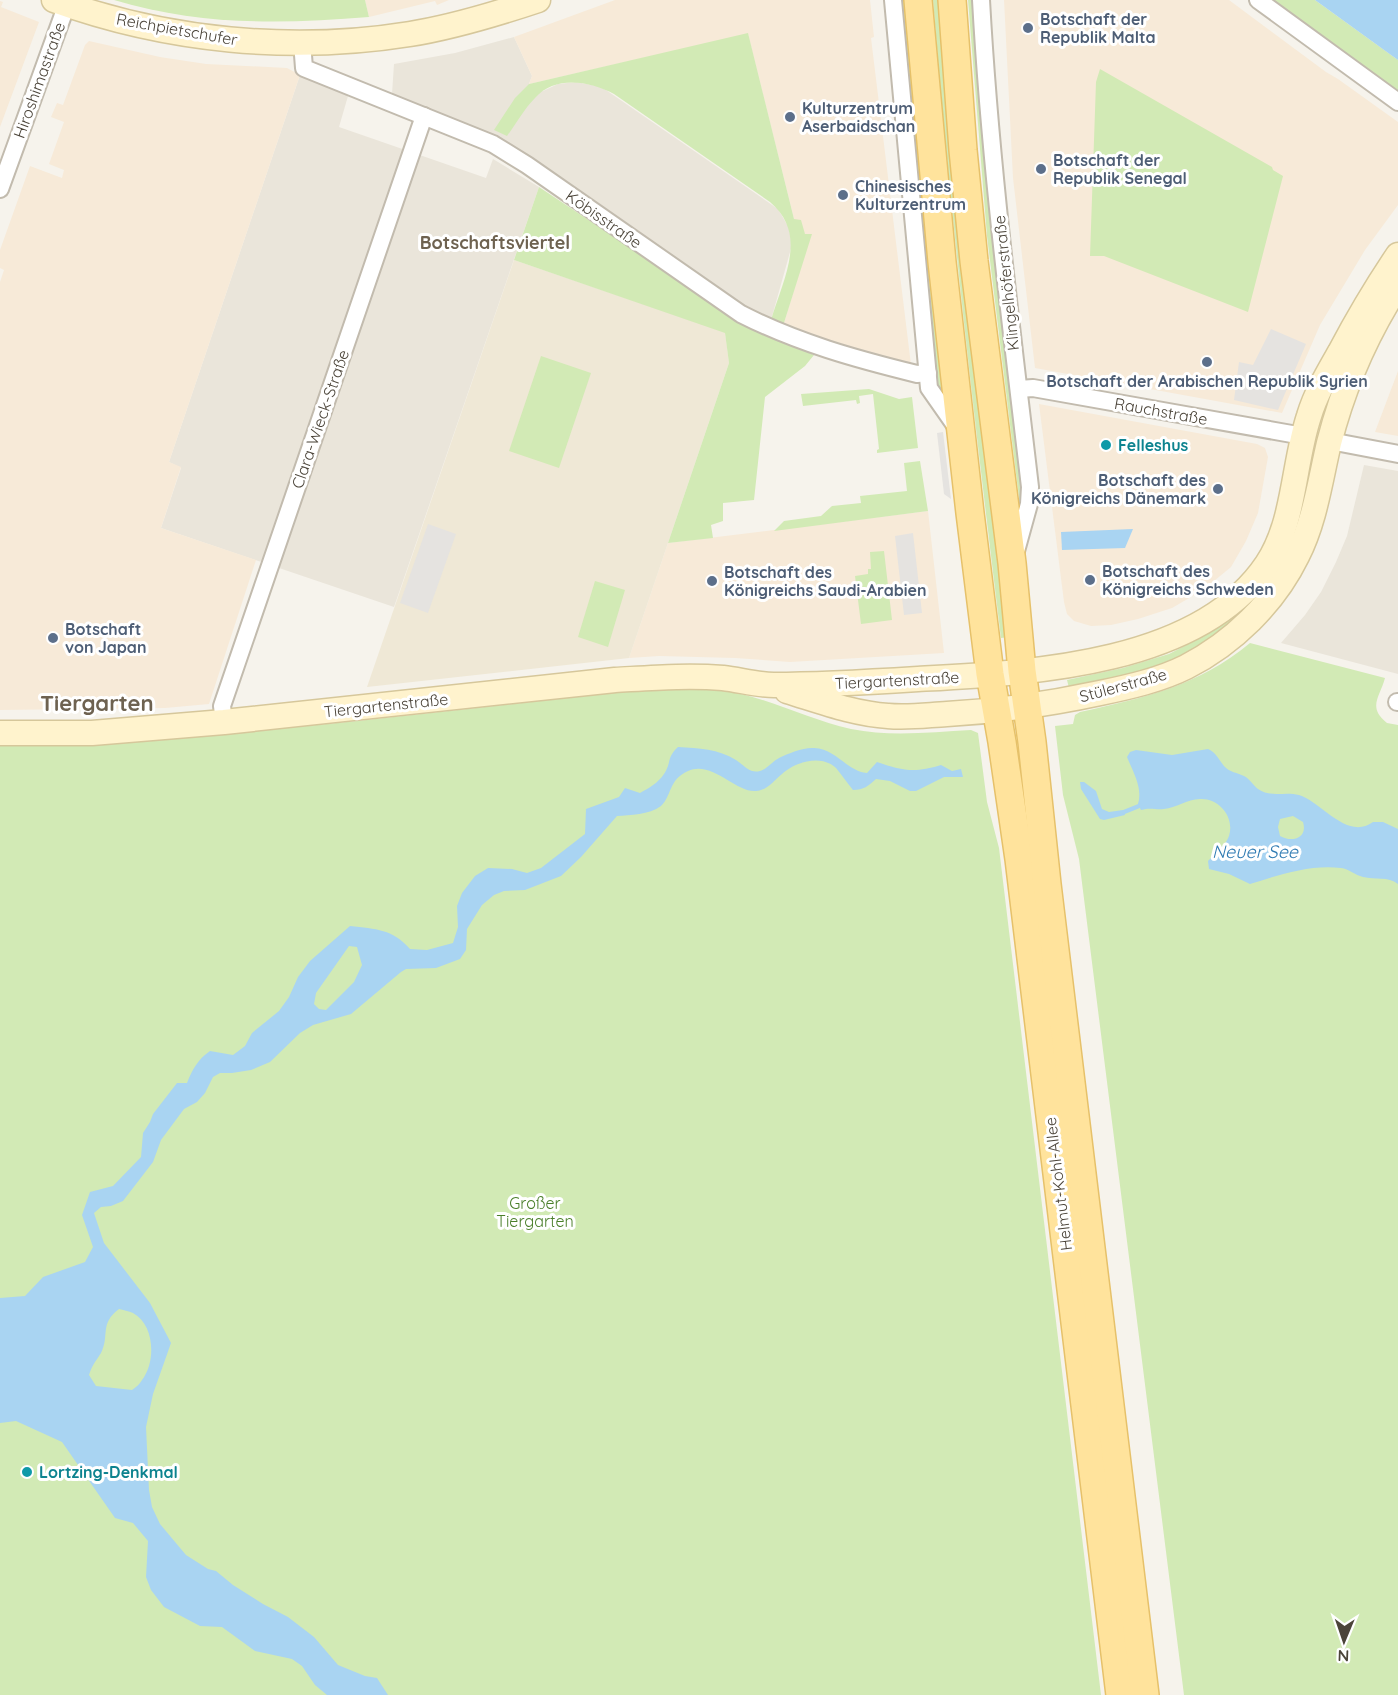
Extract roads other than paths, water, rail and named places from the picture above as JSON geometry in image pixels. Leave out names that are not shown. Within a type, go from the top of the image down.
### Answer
[{"type":"main road","name":"Reichpietschufer","points":[[61,2],[117,20],[175,33],[238,41],[302,42],[373,39],[411,34],[455,25],[538,0]]},
{"type":"main road","points":[[918,0],[942,262],[990,674]]},
{"type":"main road","name":"Klingelhöferstraße","points":[[952,0],[972,239],[1012,563],[1027,708]]},
{"type":"main road","name":"Stülerstraße","points":[[1022,671],[1065,666],[1143,648],[1189,629],[1241,595],[1263,568],[1278,542],[1287,519],[1303,436],[1317,394],[1367,302],[1398,255]]},
{"type":"main road","name":"Stülerstraße","points":[[996,711],[1027,708],[1142,684],[1187,666],[1241,629],[1271,598],[1297,557],[1309,525],[1330,441],[1357,361],[1398,285]]},
{"type":"main road","points":[[1303,436],[1330,441]]},
{"type":"main road","name":"Tiergartenstraße","points":[[0,733],[92,733],[224,722],[615,680],[675,677],[771,685],[904,680],[1022,671]]},
{"type":"main road","name":"Helmut-Kohl-Allee","points":[[990,674],[1019,859],[1120,1695]]},
{"type":"main road","name":"Tiergartenstraße","points":[[771,685],[824,703],[888,716],[996,711]]},
{"type":"main road","name":"Helmut-Kohl-Allee","points":[[1027,708],[1145,1695]]},
{"type":"street","points":[[893,0],[929,388],[963,436]]},
{"type":"street","name":"Klingelhöferstraße","points":[[981,0],[991,136],[1030,487],[1029,504],[1012,563]]},
{"type":"street","points":[[1258,0],[1398,102]]},
{"type":"street","name":"Hiroshimastraße","points":[[0,189],[61,2]]},
{"type":"street","name":"Köbisstraße","points":[[302,42],[304,68],[493,144],[518,159],[731,308],[774,331],[847,357],[917,374],[928,372]]},
{"type":"street","name":"Clara-Wieck-Straße","points":[[224,722],[222,706],[424,116]]},
{"type":"street","name":"Rauchstraße","points":[[1018,389],[1033,388],[1303,436]]},
{"type":"street","points":[[1330,441],[1398,453]]},
{"type":"water","points":[[1315,0],[1398,0],[1398,60],[1391,55]]},
{"type":"water","points":[[1133,529],[1125,548],[1062,550],[1061,532]]},
{"type":"water","points":[[678,747],[715,751],[729,756],[756,772],[787,754],[801,749],[814,748],[829,752],[853,768],[867,773],[877,762],[909,770],[941,765],[952,771],[961,769],[963,777],[944,777],[916,791],[910,791],[890,781],[876,779],[866,787],[853,790],[836,768],[830,764],[823,761],[808,761],[787,770],[767,787],[756,791],[740,787],[706,770],[688,771],[677,779],[661,806],[645,813],[617,816],[561,876],[525,890],[504,891],[494,895],[482,905],[467,929],[466,950],[460,959],[436,968],[406,969],[351,1014],[313,1025],[300,1033],[270,1062],[251,1070],[220,1073],[213,1077],[205,1093],[197,1102],[184,1109],[161,1140],[153,1162],[123,1201],[101,1207],[94,1213],[104,1243],[150,1303],[171,1343],[153,1394],[146,1427],[149,1490],[152,1507],[160,1524],[186,1555],[208,1569],[216,1571],[233,1585],[288,1617],[314,1637],[338,1665],[365,1676],[377,1678],[388,1695],[327,1695],[315,1685],[302,1666],[292,1659],[255,1651],[222,1627],[200,1626],[164,1607],[151,1590],[146,1577],[148,1541],[133,1523],[115,1518],[62,1442],[16,1421],[0,1423],[0,1298],[25,1296],[43,1277],[85,1262],[93,1247],[82,1215],[90,1192],[113,1186],[141,1157],[143,1133],[153,1114],[177,1083],[187,1083],[196,1065],[210,1051],[233,1055],[245,1046],[252,1033],[279,1011],[310,961],[350,926],[376,929],[390,934],[404,942],[410,949],[427,950],[453,943],[458,927],[457,906],[462,893],[475,876],[488,868],[512,869],[527,873],[541,868],[585,834],[586,809],[619,797],[625,788],[640,793],[650,787],[664,774]],"holes":[[[349,946],[357,947],[362,965],[354,982],[326,1010],[319,1009],[314,1004],[316,993]],[[119,1309],[133,1313],[140,1319],[146,1326],[151,1344],[150,1364],[147,1372],[132,1390],[96,1386],[89,1375],[104,1347],[109,1320]]]},
{"type":"water","name":"Neuer See","points":[[1208,749],[1226,768],[1246,777],[1263,792],[1299,795],[1344,824],[1354,827],[1383,822],[1398,829],[1398,884],[1386,879],[1363,877],[1344,869],[1330,867],[1295,871],[1250,884],[1229,874],[1209,869],[1208,861],[1229,836],[1230,822],[1219,805],[1200,799],[1164,809],[1141,810],[1138,804],[1138,786],[1127,757],[1130,752],[1136,750],[1172,755]],"holes":[[[1293,816],[1303,822],[1303,832],[1298,838],[1289,839],[1280,836],[1278,827],[1280,819]]]},
{"type":"water","points":[[1080,782],[1084,782],[1096,791],[1102,809],[1109,812],[1123,810],[1125,815],[1100,819],[1081,789]]},
{"type":"waterway","points":[[1124,812],[1139,806]]},
{"type":"place","name":"Botschaft der Republik Malta","points":[[1028,28]]},
{"type":"place","name":"Kulturzentrum Aserbaidschan","points":[[790,117]]},
{"type":"place","name":"Botschaft der Republik Senegal","points":[[1041,169]]},
{"type":"place","name":"Chinesisches Kulturzentrum","points":[[843,195]]},
{"type":"place","name":"Botschaft der Arabischen Republik Syrien","points":[[1207,362]]},
{"type":"place","name":"Felleshus","points":[[1106,445]]},
{"type":"place","name":"Botschaft des Königreichs Dänemark","points":[[1218,489]]},
{"type":"place","name":"Botschaft des Königreichs Schweden","points":[[1090,580]]},
{"type":"place","name":"Botschaft des Königreichs Saudi-Arabien","points":[[712,581]]},
{"type":"place","name":"Botschaft von Japan","points":[[53,638]]},
{"type":"place","name":"Lortzing-Denkmal","points":[[27,1472]]},
{"type":"district","name":"Botschaftsviertel","points":[[495,243]]},
{"type":"district","name":"Tiergarten","points":[[97,703]]},
{"type":"park label","name":"Großer Tiergarten","points":[[535,1212]]}]
